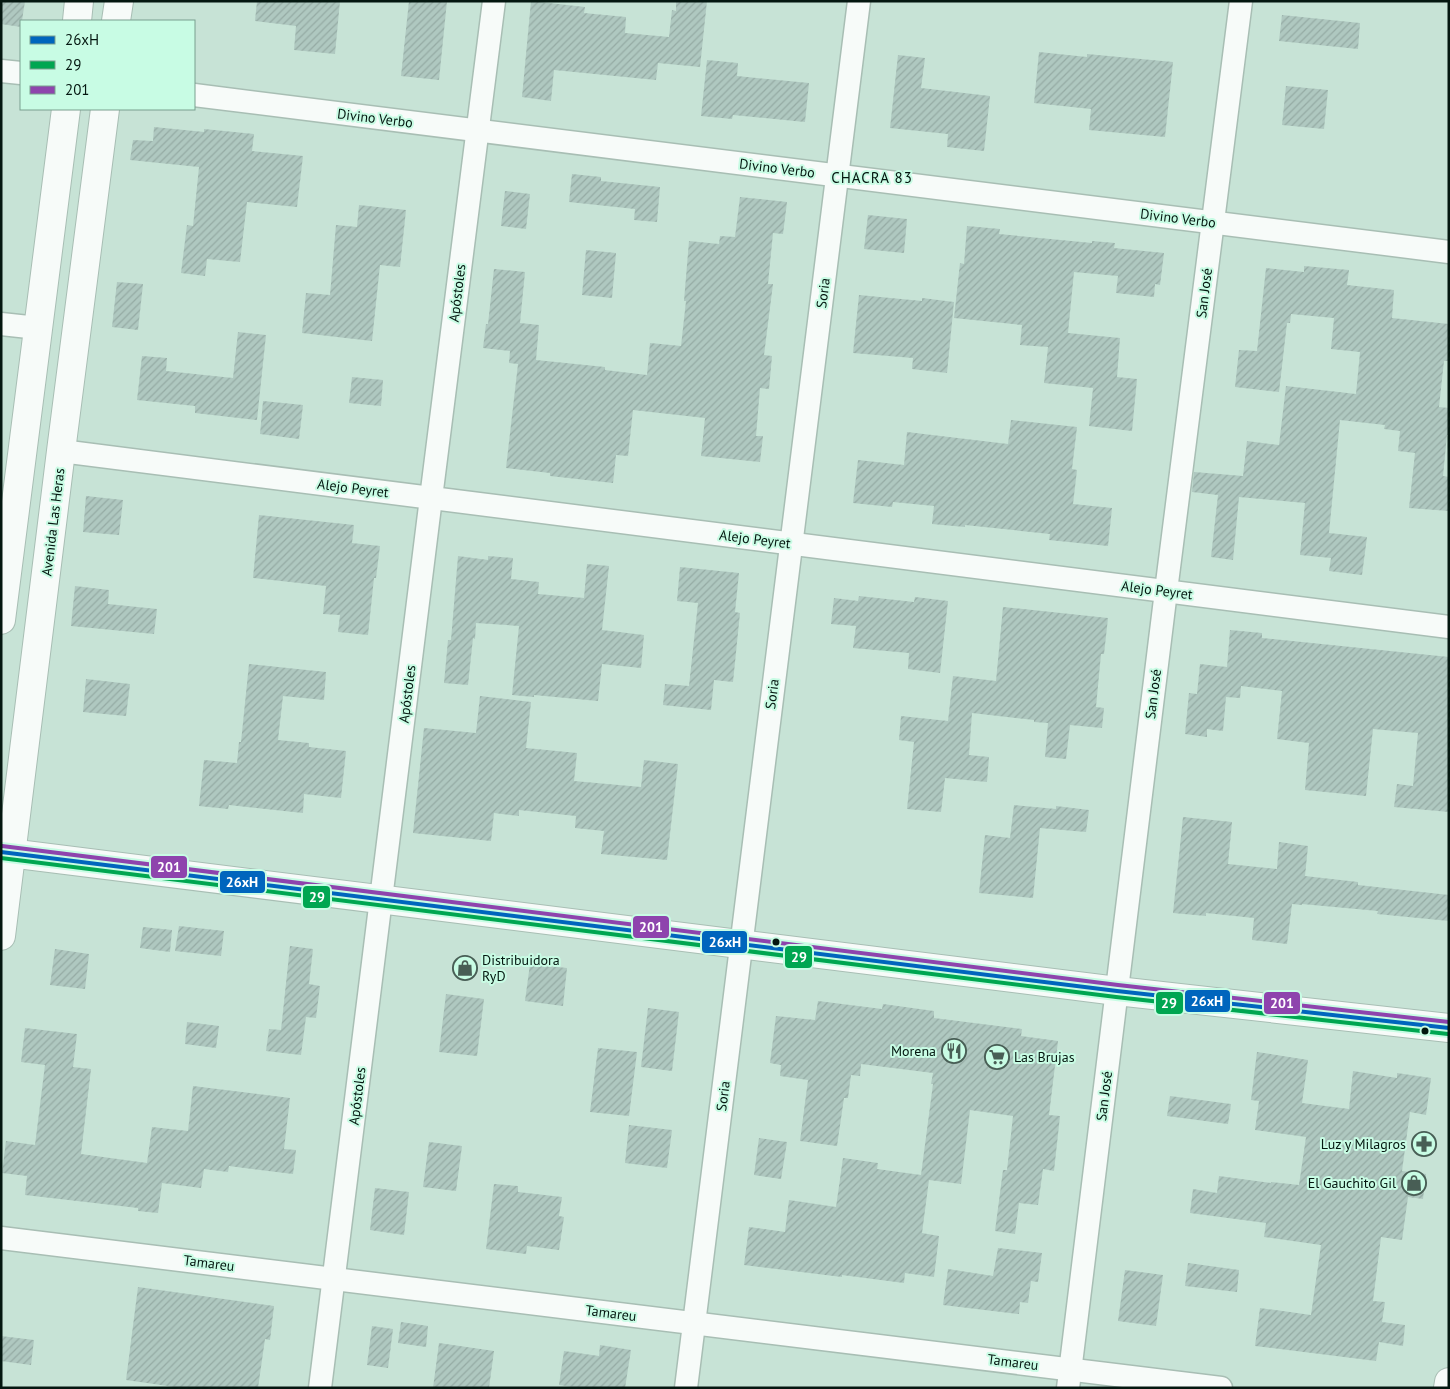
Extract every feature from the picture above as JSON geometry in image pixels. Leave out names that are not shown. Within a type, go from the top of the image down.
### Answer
[{"type":"main road","points":[[76,20],[79,1]]},
{"type":"main road","points":[[116,20],[119,1]]},
{"type":"main road","points":[[1,620],[3,592],[66,110]]},
{"type":"main road","name":"Avenida Las Heras","points":[[1,936],[6,853],[105,110]]},
{"type":"main road","points":[[6,853],[1117,991],[1449,1028]]},
{"type":"main road","points":[[1448,1388],[1449,1382]]},
{"type":"street","name":"Apóstoles","points":[[320,1388],[382,899],[430,498],[494,1]]},
{"type":"street","name":"Soria","points":[[686,1388],[859,1]]},
{"type":"street","name":"San José","points":[[1069,1378],[1241,1]]},
{"type":"street","points":[[1,71],[20,73]]},
{"type":"street","name":"Divino Verbo","points":[[195,95],[1449,252]]},
{"type":"street","points":[[1,324],[38,328]]},
{"type":"street","name":"Alejo Peyret","points":[[61,451],[1449,627]]},
{"type":"street","name":"Tamareu","points":[[1,1238],[694,1323],[1069,1378],[1221,1388]]},
{"type":"building","points":[[1,1],[25,1],[20,27],[1,24]]},
{"type":"building","points":[[257,1],[340,1],[335,54],[294,50],[296,26],[255,21]]},
{"type":"building","points":[[409,1],[447,1],[439,80],[401,76]]},
{"type":"building","points":[[531,1],[585,7],[584,13],[626,17],[625,33],[669,37],[672,10],[676,11],[676,1],[707,1],[700,67],[658,63],[656,80],[554,70],[551,101],[522,97]]},
{"type":"building","points":[[1282,15],[1360,23],[1358,49],[1279,41]]},
{"type":"building","points":[[1039,52],[1087,57],[1087,54],[1173,62],[1165,137],[1089,130],[1091,109],[1034,103]]},
{"type":"building","points":[[898,55],[925,58],[921,88],[990,96],[984,151],[947,147],[948,134],[890,128]]},
{"type":"building","points":[[707,60],[738,63],[737,76],[809,83],[805,122],[733,115],[732,119],[701,116]]},
{"type":"building","points":[[1286,86],[1328,90],[1324,129],[1282,125]]},
{"type":"building","points":[[154,127],[254,134],[252,151],[303,156],[297,207],[247,202],[240,262],[207,259],[205,276],[181,273],[187,225],[193,226],[199,167],[130,160],[133,140],[153,141]]},
{"type":"building","points":[[572,174],[601,177],[601,181],[660,187],[657,222],[634,220],[635,209],[569,202]]},
{"type":"building","points":[[505,191],[530,194],[526,229],[501,226]]},
{"type":"building","points":[[740,197],[787,202],[783,234],[773,233],[768,284],[773,284],[764,355],[772,356],[769,389],[760,388],[756,436],[763,436],[760,462],[701,456],[705,418],[633,410],[628,456],[616,455],[613,483],[550,476],[550,473],[506,468],[518,364],[509,363],[510,351],[483,348],[486,324],[488,324],[494,269],[525,272],[520,323],[539,325],[536,360],[605,367],[605,370],[647,375],[650,343],[681,346],[686,301],[684,301],[689,241],[719,244],[720,236],[735,237]]},
{"type":"building","points":[[359,205],[406,210],[400,267],[380,265],[372,341],[302,333],[306,293],[330,295],[336,225],[357,227]]},
{"type":"building","points":[[868,215],[907,219],[904,253],[864,249]]},
{"type":"building","points":[[967,226],[1000,229],[999,234],[1092,243],[1092,241],[1115,243],[1114,248],[1164,253],[1160,285],[1155,284],[1154,297],[1116,293],[1118,276],[1074,272],[1068,333],[1120,338],[1117,377],[1137,379],[1132,431],[1089,426],[1093,388],[1044,383],[1048,347],[1020,345],[1022,325],[954,318],[960,263],[964,264]]},
{"type":"building","points":[[586,250],[616,253],[612,298],[582,295]]},
{"type":"building","points":[[1304,266],[1349,270],[1347,285],[1394,290],[1392,318],[1449,324],[1449,361],[1444,361],[1439,407],[1449,408],[1449,435],[1447,435],[1443,476],[1449,477],[1449,511],[1409,508],[1415,453],[1398,451],[1400,431],[1384,429],[1385,425],[1340,420],[1329,533],[1367,537],[1362,575],[1329,571],[1331,558],[1300,555],[1305,503],[1239,497],[1233,560],[1211,557],[1218,495],[1192,492],[1194,472],[1243,476],[1247,441],[1279,445],[1286,386],[1356,394],[1360,352],[1331,349],[1334,318],[1291,314],[1290,323],[1287,323],[1279,392],[1235,387],[1239,350],[1257,351],[1266,268],[1304,272]]},
{"type":"building","points":[[117,282],[143,284],[138,330],[112,327]]},
{"type":"building","points":[[859,295],[922,301],[922,298],[954,302],[947,373],[912,369],[913,358],[853,353]]},
{"type":"building","points":[[238,332],[266,335],[257,420],[195,413],[195,406],[137,400],[142,356],[167,358],[166,371],[233,378]]},
{"type":"building","points":[[352,377],[383,380],[381,406],[349,403]]},
{"type":"building","points":[[263,401],[303,405],[299,439],[260,434]]},
{"type":"building","points":[[1011,420],[1077,427],[1072,469],[1077,470],[1073,504],[1112,508],[1108,546],[1049,540],[1050,534],[965,525],[965,527],[932,524],[934,506],[893,502],[892,507],[853,503],[858,460],[904,465],[907,432],[1008,444]]},
{"type":"building","points":[[86,496],[123,500],[119,535],[83,532]]},
{"type":"building","points":[[259,515],[354,525],[352,543],[380,546],[376,578],[374,578],[368,635],[338,632],[340,615],[323,614],[326,586],[253,578]]},
{"type":"building","points":[[458,556],[488,560],[488,556],[513,558],[511,579],[539,582],[538,594],[584,598],[587,564],[609,566],[602,630],[644,635],[641,668],[602,664],[598,701],[534,695],[534,697],[512,695],[519,626],[476,623],[468,685],[444,683],[448,640],[451,640]]},
{"type":"building","points":[[680,567],[739,573],[735,612],[740,613],[733,682],[714,680],[711,710],[663,705],[665,684],[689,686],[698,603],[677,601]]},
{"type":"building","points":[[75,586],[109,590],[108,604],[157,609],[154,634],[71,626]]},
{"type":"building","points":[[859,596],[914,602],[915,597],[948,601],[940,673],[908,669],[909,653],[853,648],[856,626],[831,624],[834,598],[858,601]]},
{"type":"building","points":[[1003,607],[1108,618],[1104,654],[1101,654],[1096,707],[1104,708],[1102,728],[1070,725],[1066,759],[1045,757],[1048,723],[972,713],[969,755],[989,757],[987,782],[945,778],[941,812],[907,809],[914,742],[899,740],[901,716],[948,721],[953,676],[996,681]]},
{"type":"building","points":[[1230,630],[1262,633],[1262,638],[1449,657],[1449,812],[1394,807],[1397,784],[1413,786],[1418,733],[1373,729],[1366,796],[1305,790],[1309,743],[1277,739],[1282,691],[1241,686],[1240,698],[1226,697],[1223,731],[1207,729],[1207,737],[1185,734],[1189,693],[1197,694],[1200,664],[1227,667]]},
{"type":"building","points":[[249,664],[326,672],[324,700],[283,696],[278,740],[309,743],[309,747],[346,751],[341,798],[304,794],[303,813],[229,805],[228,809],[199,806],[204,760],[237,763]]},
{"type":"building","points":[[86,679],[130,684],[126,716],[83,712]]},
{"type":"building","points":[[480,696],[531,702],[526,748],[577,753],[574,781],[641,787],[644,760],[678,764],[667,860],[601,854],[604,831],[575,828],[576,816],[519,810],[519,816],[494,813],[491,841],[413,833],[424,728],[476,733]]},
{"type":"building","points":[[1014,805],[1056,809],[1056,806],[1089,810],[1086,832],[1040,828],[1033,898],[979,893],[985,835],[1010,838]]},
{"type":"building","points":[[1183,817],[1232,822],[1228,864],[1277,869],[1279,842],[1308,846],[1305,876],[1358,882],[1358,885],[1449,895],[1449,921],[1377,914],[1378,911],[1292,904],[1287,944],[1252,940],[1254,918],[1206,913],[1206,916],[1173,913]]},
{"type":"building","points":[[179,926],[224,931],[221,956],[175,951]]},
{"type":"building","points":[[143,927],[172,930],[170,952],[140,948]]},
{"type":"building","points":[[290,946],[313,949],[309,984],[320,986],[316,1018],[306,1017],[301,1055],[266,1051],[269,1029],[281,1030]]},
{"type":"building","points":[[55,949],[89,954],[85,989],[50,985]]},
{"type":"building","points":[[530,964],[567,968],[563,1006],[525,1001]]},
{"type":"building","points":[[446,994],[484,999],[477,1056],[439,1052]]},
{"type":"building","points":[[818,1001],[882,1009],[883,1004],[934,1011],[934,1018],[1022,1029],[1021,1036],[1058,1041],[1049,1115],[1060,1116],[1054,1171],[1043,1169],[1038,1205],[1019,1203],[1015,1234],[995,1231],[1003,1170],[1007,1170],[1013,1116],[970,1110],[961,1184],[929,1180],[922,1233],[939,1236],[934,1277],[905,1273],[904,1283],[744,1265],[749,1227],[785,1232],[789,1200],[836,1207],[843,1158],[878,1163],[877,1169],[921,1175],[933,1073],[861,1064],[860,1076],[851,1075],[848,1098],[844,1098],[837,1146],[800,1141],[808,1080],[780,1076],[781,1065],[770,1063],[776,1016],[815,1020]]},
{"type":"building","points":[[648,1008],[679,1012],[672,1071],[641,1067]]},
{"type":"building","points":[[187,1022],[219,1026],[216,1048],[185,1044]]},
{"type":"building","points":[[25,1028],[77,1034],[73,1067],[91,1069],[81,1154],[147,1163],[152,1127],[188,1131],[193,1086],[290,1098],[284,1149],[296,1150],[293,1174],[229,1166],[228,1172],[204,1169],[201,1188],[162,1183],[158,1213],[138,1211],[138,1208],[25,1195],[27,1176],[2,1173],[6,1141],[35,1145],[45,1065],[21,1062]]},
{"type":"building","points":[[598,1048],[637,1052],[629,1116],[590,1112]]},
{"type":"building","points":[[1257,1052],[1308,1060],[1302,1103],[1349,1109],[1353,1071],[1397,1078],[1397,1073],[1431,1078],[1426,1115],[1410,1112],[1402,1171],[1426,1174],[1423,1199],[1408,1197],[1402,1240],[1381,1237],[1373,1301],[1385,1302],[1382,1322],[1405,1325],[1403,1346],[1379,1342],[1376,1361],[1255,1346],[1260,1308],[1311,1315],[1321,1245],[1264,1237],[1266,1223],[1190,1213],[1193,1189],[1217,1193],[1219,1176],[1299,1185],[1306,1137],[1255,1130],[1259,1101],[1251,1100]]},
{"type":"building","points":[[1170,1096],[1231,1104],[1228,1124],[1167,1116]]},
{"type":"building","points":[[629,1125],[672,1130],[667,1168],[625,1163]]},
{"type":"building","points":[[759,1138],[787,1142],[781,1179],[754,1175]]},
{"type":"building","points":[[429,1142],[462,1146],[456,1191],[423,1187]]},
{"type":"building","points":[[494,1184],[518,1186],[518,1192],[562,1197],[559,1216],[564,1217],[559,1250],[527,1246],[526,1254],[486,1249]]},
{"type":"building","points":[[375,1188],[409,1192],[404,1235],[370,1230]]},
{"type":"building","points":[[998,1248],[1042,1253],[1038,1282],[1031,1281],[1028,1303],[1020,1302],[1019,1314],[943,1305],[948,1269],[993,1276]]},
{"type":"building","points":[[1188,1263],[1239,1270],[1237,1292],[1185,1286]]},
{"type":"building","points":[[1125,1270],[1163,1275],[1156,1326],[1118,1321]]},
{"type":"building","points":[[138,1287],[274,1306],[270,1340],[265,1339],[258,1388],[182,1388],[126,1380]]},
{"type":"building","points":[[401,1322],[428,1326],[426,1347],[398,1343]]},
{"type":"building","points":[[372,1326],[393,1329],[388,1368],[367,1365]]},
{"type":"building","points":[[1,1336],[34,1340],[31,1365],[1,1361]]},
{"type":"building","points":[[439,1343],[494,1351],[489,1388],[433,1388]]},
{"type":"building","points":[[600,1345],[631,1350],[625,1388],[580,1388],[559,1385],[564,1351],[599,1356]]},
{"type":"transit line","name":"201","points":[[2,846],[1118,985],[1449,1022]]},
{"type":"transit line","name":"26xH","points":[[1,852],[1117,991],[1449,1028]]},
{"type":"transit line","name":"29","points":[[1,858],[1116,997],[1448,1034]]},
{"type":"place","name":"Distribuidora RyD","points":[[465,968]]},
{"type":"place","name":"Morena","points":[[954,1051]]},
{"type":"place","name":"Las Brujas","points":[[997,1057]]},
{"type":"place","name":"Luz y Milagros","points":[[1424,1144]]},
{"type":"place","name":"El Gauchito Gil","points":[[1414,1183]]},
{"type":"district","name":"CHACRA 83","points":[[872,178]]}]
